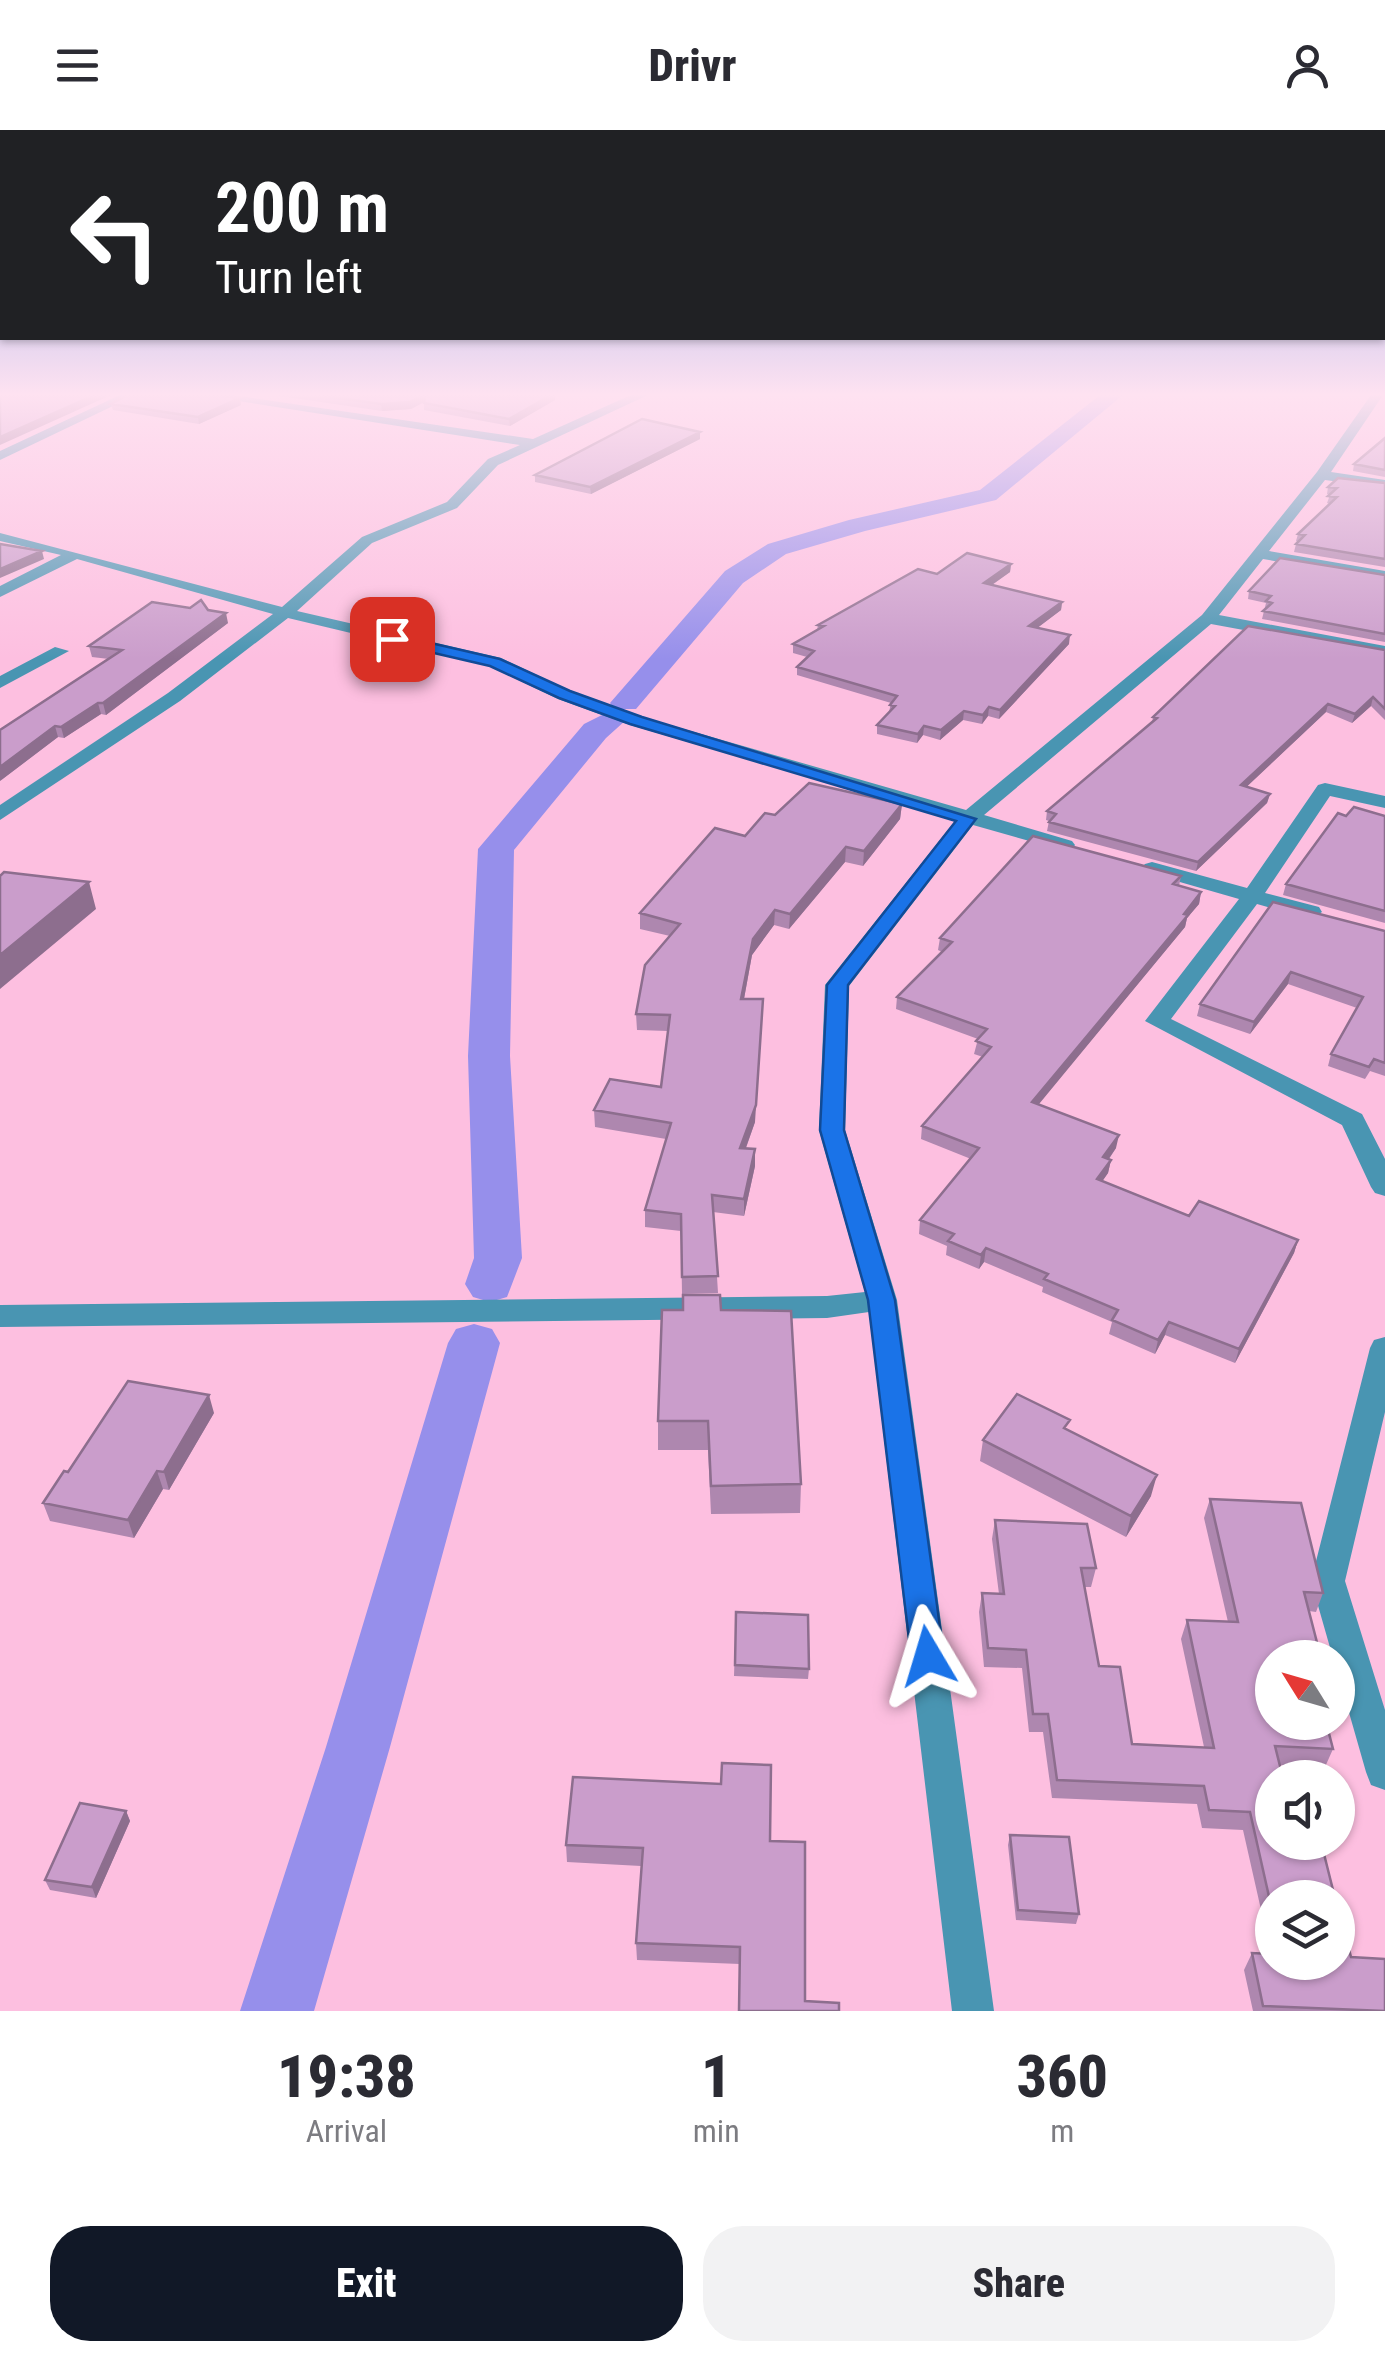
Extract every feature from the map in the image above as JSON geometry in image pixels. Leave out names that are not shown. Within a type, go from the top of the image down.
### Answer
[{"type":"street","points":[[0,814],[174,697],[287,611],[366,540],[452,504],[472,483]]},
{"type":"street","points":[[974,2011],[882,1300],[832,1130],[837,985],[967,819],[1208,618],[1316,483]]},
{"type":"street","points":[[0,538],[75,554],[323,623],[495,662],[564,695],[636,721],[1081,850]]},
{"type":"street","points":[[0,592],[75,554]]},
{"type":"street","points":[[1257,554],[1385,576]]},
{"type":"street","points":[[1208,618],[1385,651]]},
{"type":"street","points":[[0,684],[62,651]]},
{"type":"street","points":[[1385,802],[1325,789],[1252,896],[1157,1021],[1353,1120],[1385,1186]]},
{"type":"street","points":[[1138,865],[1328,917]]},
{"type":"street","points":[[0,1316],[535,1313],[827,1307],[882,1300]]},
{"type":"street","points":[[1385,1348],[1328,1582],[1385,1772]]},
{"type":"building","points":[[1333,483],[1385,483],[1385,559],[1296,544],[1305,535],[1298,534],[1337,497],[1328,496],[1337,488],[1328,487]]},
{"type":"building","points":[[0,544],[42,551],[0,569]]},
{"type":"building","points":[[967,553],[1011,564],[984,583],[1062,602],[1029,626],[1070,635],[1000,710],[989,707],[983,715],[964,711],[941,730],[924,726],[918,734],[877,725],[895,706],[890,705],[897,696],[797,667],[814,651],[793,644],[824,626],[818,625],[918,569],[937,574]]},
{"type":"building","points":[[1280,558],[1385,575],[1385,634],[1263,611],[1272,603],[1266,601],[1271,596],[1249,591]]},
{"type":"building","points":[[201,600],[208,610],[226,613],[103,703],[61,727],[55,726],[0,767],[0,730],[122,650],[89,646],[152,602],[190,608]]},
{"type":"building","points":[[1248,626],[1385,650],[1385,709],[1373,697],[1355,714],[1328,704],[1241,785],[1270,794],[1198,862],[1049,822],[1056,814],[1047,811],[1157,718],[1153,717]]},
{"type":"building","points":[[809,783],[902,804],[864,851],[846,847],[790,914],[775,910],[753,939],[741,999],[763,999],[756,1105],[740,1148],[755,1149],[744,1199],[712,1195],[718,1276],[682,1277],[681,1214],[645,1210],[671,1123],[594,1110],[610,1079],[661,1087],[670,1015],[636,1014],[645,965],[680,924],[640,913],[715,828],[745,836],[765,813],[775,815]]},
{"type":"building","points":[[1354,807],[1385,816],[1385,911],[1286,884],[1338,813],[1346,816]]},
{"type":"building","points":[[1033,836],[1181,876],[1173,884],[1201,892],[1184,914],[1188,915],[1032,1102],[1119,1135],[1103,1157],[1111,1160],[1097,1179],[1189,1216],[1199,1201],[1298,1240],[1239,1349],[1169,1322],[1158,1340],[1112,1320],[1118,1310],[1044,1279],[1048,1274],[986,1248],[981,1255],[948,1241],[954,1234],[920,1220],[979,1148],[922,1126],[991,1047],[976,1041],[987,1029],[897,997],[952,942],[940,938]]},
{"type":"building","points":[[4,872],[89,882],[0,955],[0,876]]},
{"type":"building","points":[[1273,902],[1385,931],[1385,1063],[1374,1059],[1369,1067],[1331,1054],[1363,997],[1291,972],[1254,1022],[1200,1004]]},
{"type":"building","points":[[683,1295],[720,1295],[721,1310],[791,1311],[801,1484],[711,1486],[708,1421],[658,1421],[662,1310],[683,1310]]},
{"type":"building","points":[[128,1381],[209,1395],[164,1472],[157,1471],[128,1520],[43,1503],[64,1471],[68,1472]]},
{"type":"building","points":[[1017,1394],[1070,1420],[1064,1428],[1157,1475],[1131,1516],[983,1440]]},
{"type":"building","points":[[1210,1499],[1301,1503],[1323,1593],[1304,1592],[1316,1640],[1255,1640],[1255,1740],[1331,1740],[1333,1749],[1275,1746],[1278,1760],[1255,1760],[1255,1834],[1250,1812],[1209,1810],[1204,1786],[1057,1780],[1048,1714],[1033,1714],[1026,1650],[988,1648],[982,1593],[1004,1594],[995,1520],[1087,1524],[1096,1568],[1081,1568],[1099,1666],[1120,1667],[1132,1744],[1214,1748],[1187,1620],[1238,1622]]},
{"type":"building","points":[[736,1612],[808,1615],[809,1669],[735,1665]]},
{"type":"building","points":[[722,1763],[771,1765],[770,1841],[805,1842],[805,2001],[839,2003],[839,2011],[739,2011],[740,1947],[636,1943],[643,1848],[566,1845],[573,1777],[721,1784]]},
{"type":"building","points":[[80,1803],[126,1811],[92,1887],[45,1880]]},
{"type":"building","points":[[1010,1835],[1069,1837],[1079,1914],[1018,1910]]},
{"type":"building","points":[[1261,1860],[1326,1860],[1330,1880],[1265,1880]]},
{"type":"building","points":[[1355,1957],[1385,1959],[1385,2011],[1263,2006],[1258,1980],[1355,1980]]},
{"type":"waterway","points":[[625,703],[734,577],[777,549],[858,525],[988,495],[1003,483]]},
{"type":"waterway","points":[[490,1284],[498,1258],[489,1056],[496,849],[595,731],[610,720]]},
{"type":"waterway","points":[[277,2011],[358,1747],[474,1343]]},
{"type":"route","points":[[392,639],[495,662],[564,695],[636,721],[967,819],[837,985],[832,1130],[882,1300],[928,1656]]}]
